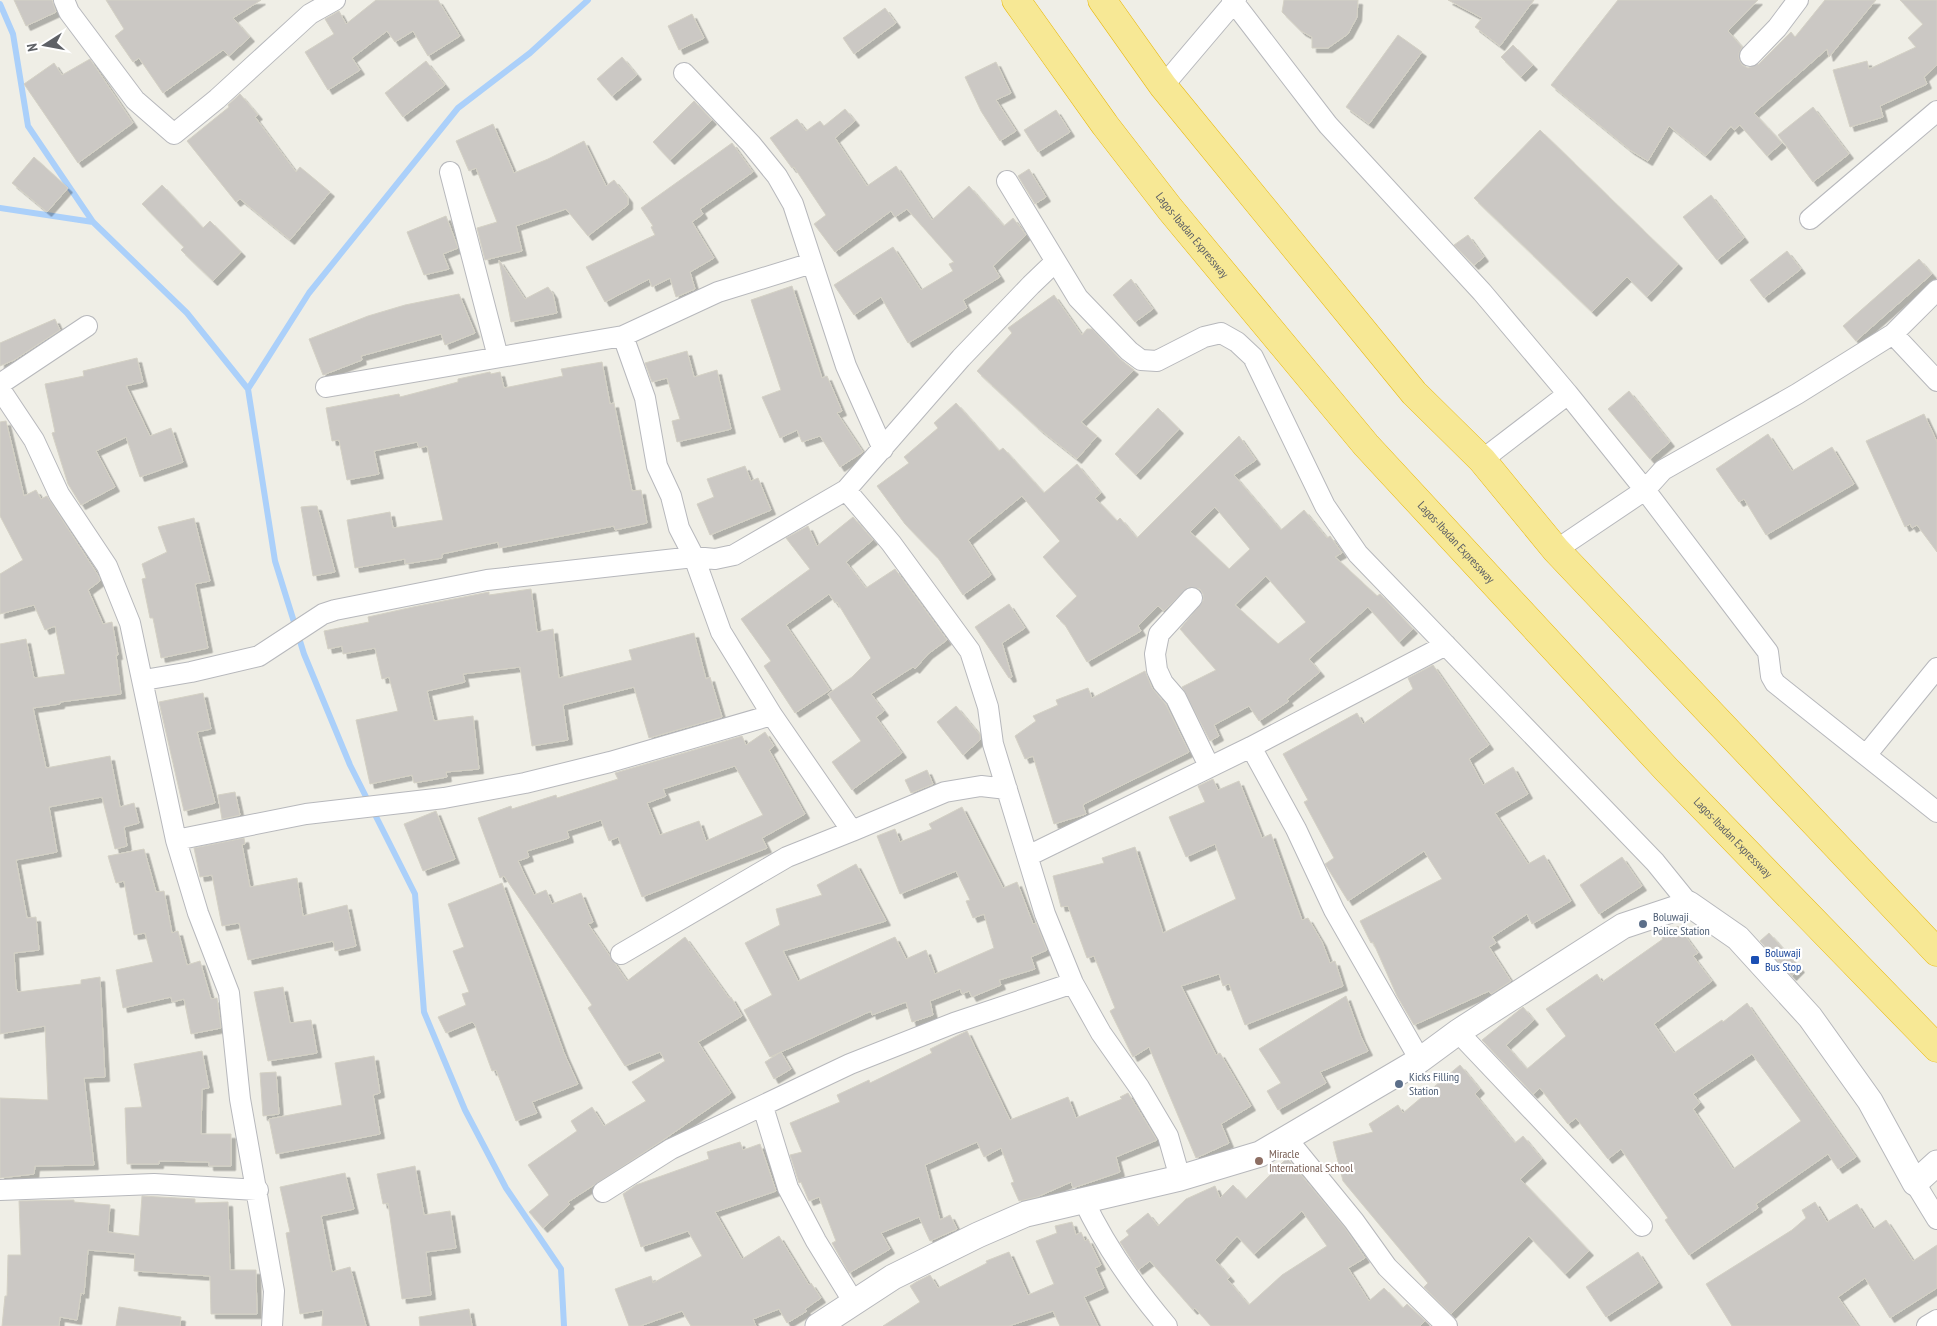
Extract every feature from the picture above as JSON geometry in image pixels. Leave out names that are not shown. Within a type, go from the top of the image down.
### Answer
[{"type":"highway","name":"Lagos-Ibadan Expressway","points":[[1016,0],[1105,125],[1170,209],[1366,445],[1666,770],[1937,1048]]},
{"type":"highway","points":[[1102,0],[1163,86],[1414,393],[1482,460],[1556,550],[1937,952]]},
{"type":"street","points":[[64,0],[69,12],[135,100],[174,134],[217,99],[306,7],[335,0]]},
{"type":"street","points":[[1750,56],[1777,28],[1798,0]]},
{"type":"street","points":[[1163,86],[1234,1],[1328,125],[1482,292],[1568,394],[1645,490],[1768,652],[1771,676],[1775,683],[1834,731],[1867,754],[1937,812]]},
{"type":"street","points":[[684,73],[751,144],[777,176],[794,204],[846,366],[883,449]]},
{"type":"street","points":[[1810,219],[1937,111]]},
{"type":"street","points":[[450,172],[498,357]]},
{"type":"street","points":[[1007,181],[1078,298],[1141,360],[1157,361],[1204,337],[1221,333],[1236,342],[1253,357],[1330,514],[1358,554],[1656,862],[1689,904],[1738,938],[1810,1016],[1870,1101],[1937,1219]]},
{"type":"street","points":[[144,680],[248,660],[270,650],[314,620],[334,610],[487,580],[694,557],[715,560],[734,555],[846,490],[961,358],[1030,285],[1055,262]]},
{"type":"street","points":[[326,387],[623,336],[718,292],[812,263]]},
{"type":"street","points":[[1556,550],[1645,490],[1663,470],[1797,394],[1893,334],[1937,290]]},
{"type":"street","points":[[0,384],[87,326]]},
{"type":"street","points":[[1893,334],[1937,381]]},
{"type":"street","points":[[623,336],[644,398],[657,466],[671,496],[679,528],[694,557],[721,632],[772,716],[852,831]]},
{"type":"street","points":[[0,390],[34,440],[59,494],[107,566],[130,623],[144,680],[176,840],[198,913],[229,993],[240,1099],[258,1190],[274,1291],[272,1326]]},
{"type":"street","points":[[1482,460],[1568,394]]},
{"type":"street","points":[[846,490],[891,543],[970,651],[988,708],[993,744],[1044,914],[1072,983],[1101,1033],[1139,1087],[1168,1136],[1180,1178]]},
{"type":"street","points":[[1192,598],[1159,634],[1155,654],[1157,670],[1163,682],[1176,698],[1209,766]]},
{"type":"street","points":[[1028,856],[1251,747],[1446,645]]},
{"type":"street","points":[[1867,754],[1937,668]]},
{"type":"street","points":[[176,840],[306,814],[444,798],[525,783],[610,762],[772,716]]},
{"type":"street","points":[[1251,747],[1296,829],[1334,910],[1420,1060]]},
{"type":"street","points":[[621,954],[787,857],[945,792],[981,786],[1007,789]]},
{"type":"street","points":[[818,1326],[853,1301],[893,1277],[978,1235],[1026,1214],[1083,1199],[1180,1178],[1260,1154],[1420,1060],[1458,1032],[1623,926],[1689,904]]},
{"type":"street","points":[[603,1192],[671,1149],[850,1064],[954,1022],[1072,983]]},
{"type":"street","points":[[1458,1032],[1642,1226]]},
{"type":"street","points":[[762,1107],[788,1188],[816,1241],[853,1301]]},
{"type":"street","points":[[1287,1139],[1354,1221],[1386,1267],[1447,1326]]},
{"type":"street","points":[[1915,1183],[1937,1163]]},
{"type":"street","points":[[0,1190],[154,1184],[258,1190]]},
{"type":"street","points":[[1083,1199],[1100,1235],[1128,1278],[1167,1326]]},
{"type":"street","points":[[1927,1326],[1937,1320]]},
{"type":"building","points":[[14,0],[52,0],[56,12],[26,26]]},
{"type":"building","points":[[106,0],[261,0],[233,18],[250,37],[229,56],[223,50],[163,93],[139,58],[133,62],[115,36],[124,29]]},
{"type":"building","points":[[376,0],[438,0],[460,36],[428,56],[413,31],[395,42],[387,31],[352,58],[360,70],[328,90],[305,52],[334,34],[325,19],[339,11],[346,24]]},
{"type":"building","points":[[1284,0],[1358,0],[1357,17],[1348,34],[1328,48],[1312,48],[1312,37],[1301,31],[1282,12]]},
{"type":"building","points":[[1448,0],[1534,0],[1500,46],[1475,27],[1482,18]]},
{"type":"building","points":[[1618,0],[1758,0],[1728,31],[1742,47],[1739,59],[1742,65],[1748,68],[1759,64],[1791,32],[1795,37],[1825,0],[1876,0],[1829,57],[1827,49],[1754,113],[1782,143],[1767,156],[1740,125],[1734,130],[1731,126],[1706,156],[1669,126],[1648,161],[1630,150],[1551,85]]},
{"type":"building","points":[[1900,0],[1937,0],[1937,65],[1924,77],[1927,84],[1880,106],[1883,117],[1850,127],[1833,70],[1867,61],[1869,69],[1916,47],[1908,38],[1923,24]]},
{"type":"building","points":[[885,8],[896,23],[854,54],[843,38]]},
{"type":"building","points":[[692,14],[704,38],[679,50],[668,26]]},
{"type":"building","points":[[1398,35],[1422,52],[1369,124],[1346,107]]},
{"type":"building","points":[[1513,45],[1533,65],[1521,77],[1501,57]]},
{"type":"building","points":[[622,57],[637,75],[612,96],[597,79]]},
{"type":"building","points":[[90,59],[133,123],[78,163],[24,84],[54,63],[62,75]]},
{"type":"building","points":[[426,61],[445,85],[403,117],[385,93]]},
{"type":"building","points":[[996,62],[1011,93],[996,100],[1016,131],[1000,141],[981,111],[965,77]]},
{"type":"building","points":[[240,94],[258,115],[255,117],[296,172],[300,167],[330,192],[290,240],[240,199],[236,202],[187,141],[229,107],[228,105]]},
{"type":"building","points":[[694,101],[712,120],[670,160],[653,142]]},
{"type":"building","points":[[1813,107],[1849,154],[1813,182],[1778,135]]},
{"type":"building","points":[[845,109],[855,121],[835,138],[867,186],[896,166],[932,220],[969,186],[1004,226],[1013,218],[1026,235],[993,266],[1000,277],[963,300],[967,308],[908,343],[881,297],[854,315],[834,285],[893,247],[921,290],[953,271],[949,264],[954,262],[907,209],[895,217],[891,211],[835,252],[814,224],[826,215],[794,167],[792,168],[770,138],[797,119],[806,131],[820,121],[824,126]]},
{"type":"building","points":[[1056,110],[1070,132],[1038,152],[1024,130]]},
{"type":"building","points":[[493,124],[514,173],[584,141],[606,186],[614,180],[628,198],[628,205],[588,236],[566,209],[516,226],[522,251],[485,260],[477,228],[497,222],[476,168],[469,171],[456,141]]},
{"type":"building","points":[[1540,130],[1678,264],[1647,297],[1627,277],[1592,312],[1474,198]]},
{"type":"building","points":[[732,143],[753,172],[700,209],[703,214],[692,222],[714,258],[690,272],[695,289],[676,297],[670,278],[652,287],[649,279],[605,302],[586,267],[655,235],[651,227],[653,226],[641,208]]},
{"type":"building","points":[[34,157],[68,188],[47,212],[12,183]]},
{"type":"building","points":[[1029,169],[1046,197],[1035,204],[1018,176]]},
{"type":"building","points":[[162,185],[203,228],[210,221],[241,252],[213,281],[181,250],[184,247],[142,204]]},
{"type":"building","points":[[1711,195],[1744,238],[1717,260],[1683,217]]},
{"type":"building","points":[[446,216],[458,248],[443,254],[449,269],[424,275],[407,232]]},
{"type":"building","points":[[1468,235],[1484,257],[1474,265],[1454,245]]},
{"type":"building","points":[[1787,251],[1801,269],[1764,298],[1750,280]]},
{"type":"building","points":[[1919,259],[1932,274],[1856,341],[1843,326]]},
{"type":"building","points":[[499,260],[525,299],[548,287],[553,294],[557,313],[511,322]]},
{"type":"building","points":[[1131,279],[1153,309],[1135,322],[1113,295]]},
{"type":"building","points":[[792,286],[822,378],[827,376],[842,411],[837,413],[863,452],[840,467],[820,436],[802,442],[797,430],[780,438],[762,397],[781,390],[751,300]]},
{"type":"building","points":[[459,294],[475,333],[445,345],[441,334],[361,356],[362,360],[323,375],[309,339],[368,316],[405,305]]},
{"type":"building","points":[[1054,295],[1082,335],[1087,329],[1092,329],[1120,359],[1134,370],[1081,422],[1097,436],[1077,459],[1038,428],[977,371],[1012,333],[1008,328]]},
{"type":"building","points":[[55,319],[60,330],[14,360],[0,366],[0,343]]},
{"type":"building","points":[[687,351],[694,377],[717,370],[731,429],[677,442],[672,421],[680,419],[667,378],[652,382],[645,363]]},
{"type":"building","points":[[137,358],[143,382],[126,386],[150,436],[171,428],[183,462],[140,477],[126,437],[96,451],[115,487],[81,505],[68,484],[52,433],[55,432],[45,384],[84,376],[83,371]]},
{"type":"building","points":[[602,362],[610,404],[614,403],[632,491],[641,490],[647,523],[615,530],[614,526],[499,548],[498,542],[442,554],[442,558],[405,564],[405,559],[355,568],[347,520],[390,512],[393,528],[443,520],[427,446],[419,448],[417,442],[374,451],[379,474],[347,480],[339,440],[332,441],[326,408],[399,394],[400,397],[458,382],[458,379],[490,372],[491,374],[500,372],[504,388],[563,376],[561,369]]},
{"type":"building","points":[[1629,391],[1670,442],[1650,459],[1608,409]]},
{"type":"building","points":[[956,403],[999,451],[1003,448],[1044,493],[1077,464],[1101,493],[1095,498],[1117,521],[1120,518],[1137,538],[1239,436],[1256,460],[1234,475],[1281,530],[1304,510],[1327,538],[1330,536],[1342,553],[1335,557],[1377,596],[1380,594],[1413,629],[1399,642],[1368,607],[1309,659],[1320,672],[1287,699],[1289,701],[1259,721],[1249,706],[1214,725],[1219,736],[1210,741],[1182,687],[1216,670],[1180,629],[1203,601],[1203,594],[1200,589],[1188,587],[1164,611],[1158,606],[1138,626],[1141,631],[1087,662],[1065,625],[1056,616],[1077,596],[1043,557],[1060,541],[1022,496],[968,540],[991,575],[963,595],[938,558],[905,524],[877,486],[909,463],[904,457],[938,428],[934,423]],"holes":[[[1215,507],[1250,549],[1229,569],[1190,532]],[[1266,576],[1306,622],[1278,644],[1235,605]]]},
{"type":"building","points":[[1158,408],[1179,429],[1136,475],[1115,454]]},
{"type":"building","points":[[1924,414],[1937,442],[1937,552],[1917,525],[1912,528],[1910,524],[1905,527],[1866,441]]},
{"type":"building","points":[[6,421],[24,496],[36,490],[41,499],[47,496],[99,577],[100,581],[88,590],[103,624],[112,622],[118,655],[116,655],[121,694],[60,702],[60,704],[33,708],[46,768],[110,756],[120,807],[134,803],[139,823],[124,827],[127,846],[115,849],[102,797],[49,807],[57,852],[16,860],[27,918],[36,917],[39,950],[14,953],[16,988],[18,992],[81,984],[81,980],[100,977],[105,1077],[84,1078],[94,1165],[35,1166],[34,1174],[0,1178],[0,1098],[48,1100],[45,1026],[0,1034],[0,644],[26,639],[34,678],[65,674],[55,626],[45,630],[34,605],[0,614],[0,574],[23,560],[0,516],[0,422]]},
{"type":"building","points":[[1768,434],[1792,471],[1832,447],[1854,484],[1766,535],[1744,499],[1739,502],[1716,469]]},
{"type":"building","points":[[745,466],[751,481],[758,478],[771,510],[710,535],[697,504],[714,497],[707,479]]},
{"type":"building","points":[[317,506],[335,572],[313,576],[301,507]]},
{"type":"building","points":[[853,517],[873,540],[846,562],[866,588],[895,569],[947,640],[928,654],[915,669],[913,667],[871,694],[884,711],[876,717],[902,753],[852,790],[832,762],[861,741],[828,694],[852,677],[871,658],[837,602],[835,603],[829,594],[786,625],[830,690],[795,713],[764,666],[771,661],[741,619],[810,569],[786,538],[808,526],[817,546]]},
{"type":"building","points":[[194,518],[210,581],[195,584],[208,648],[161,658],[153,618],[150,618],[142,579],[146,578],[142,564],[167,552],[158,527]]},
{"type":"building","points":[[531,589],[537,632],[553,629],[559,678],[632,660],[629,650],[694,633],[706,679],[710,677],[722,717],[649,738],[634,687],[563,705],[568,740],[532,746],[520,667],[463,674],[465,682],[427,691],[434,721],[473,716],[479,769],[446,772],[447,777],[414,783],[412,775],[370,784],[356,720],[398,711],[389,677],[382,679],[375,648],[343,654],[342,646],[328,649],[324,631],[369,622],[368,617],[413,607],[489,592],[489,595]]},
{"type":"building","points":[[1009,604],[1025,628],[1002,643],[1012,677],[1009,678],[975,627]]},
{"type":"building","points":[[1433,665],[1489,745],[1469,759],[1483,785],[1513,767],[1528,794],[1495,813],[1528,864],[1544,855],[1571,901],[1532,924],[1527,914],[1492,937],[1496,943],[1489,947],[1511,981],[1491,994],[1489,991],[1414,1025],[1397,996],[1373,942],[1371,943],[1360,921],[1442,879],[1424,851],[1348,901],[1325,864],[1334,858],[1304,802],[1308,800],[1283,754],[1357,713],[1363,724],[1413,689],[1408,678]]},
{"type":"building","points":[[1145,671],[1152,688],[1166,705],[1189,752],[1084,804],[1086,814],[1054,824],[1033,756],[1025,759],[1015,736],[1036,721],[1033,716],[1058,705],[1056,700],[1088,688],[1092,698]]},
{"type":"building","points":[[203,693],[211,729],[197,732],[215,803],[184,811],[159,702]]},
{"type":"building","points":[[956,706],[980,735],[980,740],[963,755],[937,722]]},
{"type":"building","points":[[765,732],[774,746],[769,750],[805,814],[762,838],[767,848],[642,897],[618,837],[609,841],[601,820],[567,831],[569,838],[527,851],[529,857],[518,861],[534,895],[546,890],[552,904],[581,893],[593,922],[588,924],[627,981],[685,937],[729,998],[731,997],[742,1016],[698,1042],[731,1093],[568,1202],[570,1204],[543,1228],[529,1212],[549,1195],[528,1165],[577,1131],[571,1121],[592,1107],[604,1126],[646,1101],[632,1082],[665,1061],[660,1052],[625,1066],[588,1008],[592,1005],[504,876],[500,878],[478,818],[511,806],[512,809],[556,795],[557,798],[618,779],[615,773],[742,736],[746,745]],"holes":[[[735,766],[763,815],[706,841],[699,821],[660,835],[647,803],[666,796],[663,789]]]},
{"type":"building","points":[[927,770],[933,784],[911,793],[905,780]]},
{"type":"building","points":[[1213,779],[1218,790],[1239,781],[1262,838],[1271,834],[1302,920],[1308,918],[1322,942],[1330,963],[1335,961],[1343,986],[1245,1025],[1229,984],[1223,986],[1219,974],[1181,986],[1216,1055],[1220,1053],[1251,1106],[1221,1124],[1229,1143],[1196,1158],[1149,1047],[1133,1057],[1110,1011],[1115,1008],[1094,956],[1087,958],[1068,906],[1061,907],[1053,876],[1104,863],[1102,858],[1135,847],[1163,933],[1236,899],[1215,844],[1186,857],[1169,817],[1205,802],[1198,786]]},
{"type":"building","points":[[235,792],[240,815],[222,819],[218,795]]},
{"type":"building","points":[[962,807],[1003,888],[1017,882],[1033,924],[1036,923],[1047,950],[1031,957],[1035,969],[999,980],[1001,985],[972,997],[969,991],[962,994],[960,989],[930,1001],[933,1015],[912,1022],[906,1002],[872,1015],[871,1011],[770,1057],[744,1010],[772,995],[745,943],[780,925],[776,909],[822,895],[817,885],[856,864],[886,921],[783,951],[798,981],[895,937],[906,959],[926,950],[935,974],[994,948],[984,914],[973,918],[966,901],[970,900],[956,871],[900,894],[877,836],[895,829],[900,842],[932,829],[929,824]]},
{"type":"building","points":[[436,811],[455,859],[423,871],[404,824]]},
{"type":"building","points":[[244,838],[245,844],[242,845],[250,887],[297,878],[303,916],[347,905],[356,946],[335,951],[333,941],[248,960],[239,923],[222,926],[212,875],[200,877],[194,848]]},
{"type":"building","points":[[144,849],[156,892],[164,891],[172,933],[178,931],[187,965],[200,961],[211,999],[217,998],[221,1028],[191,1034],[184,999],[172,1002],[171,997],[123,1008],[116,970],[153,962],[145,933],[134,935],[124,881],[116,883],[108,856]]},
{"type":"building","points":[[1622,857],[1642,886],[1599,914],[1580,885]]},
{"type":"building","points":[[502,883],[564,1053],[578,1084],[532,1102],[537,1113],[516,1121],[496,1070],[492,1071],[475,1025],[472,1022],[446,1033],[438,1017],[466,1005],[462,994],[469,992],[453,951],[464,947],[448,904]]},
{"type":"building","points":[[1678,926],[1698,953],[1693,956],[1712,981],[1654,1024],[1674,1053],[1722,1020],[1723,1022],[1747,1003],[1856,1157],[1838,1169],[1828,1154],[1756,1204],[1758,1208],[1689,1255],[1665,1220],[1668,1218],[1621,1149],[1608,1159],[1576,1118],[1568,1124],[1540,1088],[1533,1094],[1482,1040],[1523,1007],[1534,1020],[1506,1045],[1527,1069],[1566,1036],[1546,1009],[1597,974],[1602,982],[1663,939],[1662,937]],"holes":[[[1752,1054],[1801,1121],[1733,1169],[1693,1109],[1700,1103],[1693,1094]]]},
{"type":"building","points":[[1769,933],[1800,968],[1792,976],[1760,941]]},
{"type":"building","points":[[283,987],[290,1023],[311,1020],[317,1053],[268,1061],[254,992]]},
{"type":"building","points":[[1346,996],[1368,1051],[1320,1072],[1326,1083],[1278,1110],[1267,1091],[1281,1083],[1259,1049]]},
{"type":"building","points":[[967,1031],[1010,1120],[1068,1097],[1076,1118],[1122,1099],[1120,1097],[1128,1093],[1157,1140],[1116,1157],[1120,1172],[1073,1188],[1071,1182],[1037,1197],[1019,1201],[1011,1183],[1014,1182],[1001,1148],[984,1157],[977,1142],[925,1165],[940,1220],[950,1215],[957,1229],[930,1241],[919,1217],[881,1233],[890,1249],[849,1273],[832,1243],[836,1241],[819,1197],[809,1201],[801,1182],[799,1183],[790,1155],[802,1152],[790,1123],[840,1102],[837,1095],[869,1080],[870,1083],[932,1053],[930,1049]]},
{"type":"building","points":[[202,1051],[209,1088],[202,1089],[201,1134],[231,1134],[231,1166],[209,1166],[209,1162],[159,1161],[159,1164],[127,1164],[125,1108],[142,1107],[134,1064]]},
{"type":"building","points":[[781,1052],[791,1069],[774,1079],[765,1062]]},
{"type":"building","points":[[374,1056],[380,1093],[373,1095],[380,1134],[276,1154],[269,1119],[342,1105],[335,1063]]},
{"type":"building","points":[[1460,1065],[1480,1089],[1475,1094],[1515,1143],[1523,1136],[1542,1159],[1520,1179],[1589,1251],[1565,1274],[1529,1236],[1451,1314],[1424,1287],[1428,1283],[1343,1181],[1333,1142],[1373,1132],[1369,1124],[1398,1105],[1403,1113]]},
{"type":"building","points":[[276,1072],[279,1114],[263,1116],[260,1073]]},
{"type":"building","points":[[740,1142],[743,1150],[760,1144],[776,1191],[715,1212],[742,1259],[779,1236],[809,1285],[811,1283],[821,1298],[805,1309],[807,1311],[787,1323],[779,1309],[753,1319],[756,1326],[691,1326],[682,1311],[640,1326],[629,1326],[615,1289],[651,1276],[653,1283],[702,1256],[688,1231],[641,1247],[623,1194],[636,1185],[709,1159],[707,1152]]},
{"type":"building","points":[[1287,1158],[1345,1228],[1365,1258],[1348,1268],[1369,1301],[1384,1288],[1403,1308],[1407,1304],[1425,1321],[1420,1326],[1211,1326],[1195,1308],[1193,1310],[1150,1261],[1138,1270],[1120,1242],[1129,1235],[1126,1231],[1148,1213],[1158,1226],[1186,1199],[1215,1186],[1220,1198],[1233,1185],[1246,1199]],"holes":[[[1302,1211],[1327,1246],[1282,1275],[1249,1305],[1227,1279],[1230,1277],[1215,1260],[1237,1236],[1254,1254]]]},
{"type":"building","points":[[415,1166],[424,1215],[450,1211],[456,1248],[426,1252],[431,1295],[402,1299],[388,1203],[383,1204],[377,1174]]},
{"type":"building","points":[[345,1173],[354,1209],[321,1216],[332,1272],[350,1267],[366,1326],[322,1326],[323,1310],[300,1314],[286,1233],[290,1232],[280,1187]]},
{"type":"building","points":[[142,1196],[195,1199],[195,1203],[228,1202],[230,1270],[256,1270],[257,1314],[211,1314],[210,1276],[134,1271],[135,1254],[88,1250],[84,1294],[81,1293],[77,1320],[60,1317],[59,1326],[2,1326],[5,1296],[7,1296],[8,1255],[21,1255],[19,1201],[74,1200],[74,1202],[110,1205],[108,1232],[139,1236]]},
{"type":"building","points":[[1815,1202],[1827,1222],[1857,1204],[1873,1229],[1886,1220],[1913,1261],[1937,1245],[1937,1288],[1890,1318],[1865,1278],[1838,1297],[1858,1326],[1732,1326],[1706,1284],[1792,1230],[1806,1218],[1802,1210]]},
{"type":"building","points":[[1072,1222],[1076,1235],[1081,1232],[1085,1241],[1088,1239],[1101,1265],[1095,1268],[1104,1288],[1084,1297],[1098,1326],[1060,1326],[1053,1311],[1009,1326],[883,1326],[920,1302],[910,1286],[916,1282],[930,1275],[938,1288],[987,1263],[986,1261],[1009,1252],[1028,1295],[1054,1284],[1036,1241],[1057,1233],[1055,1226]]},
{"type":"building","points":[[1638,1252],[1658,1283],[1606,1317],[1586,1287]]},
{"type":"building","points":[[119,1307],[181,1317],[180,1326],[116,1326]]},
{"type":"building","points":[[469,1309],[472,1326],[420,1326],[419,1317]]},
{"type":"waterway","points":[[248,389],[309,293],[458,108],[530,53],[588,0]]},
{"type":"waterway","points":[[0,4],[13,34],[28,126],[93,222],[187,313],[248,389],[275,561],[304,654],[350,765],[415,894],[424,1012],[465,1110],[506,1188],[561,1269],[564,1326]]},
{"type":"waterway","points":[[0,208],[93,222]]},
{"type":"place","name":"Boluwaji Police Station","points":[[1643,924]]},
{"type":"place","name":"Boluwaji Bus Stop","points":[[1755,960]]},
{"type":"place","name":"Kicks Filling Station","points":[[1399,1084]]},
{"type":"place","name":"Miracle International School","points":[[1259,1161]]}]
